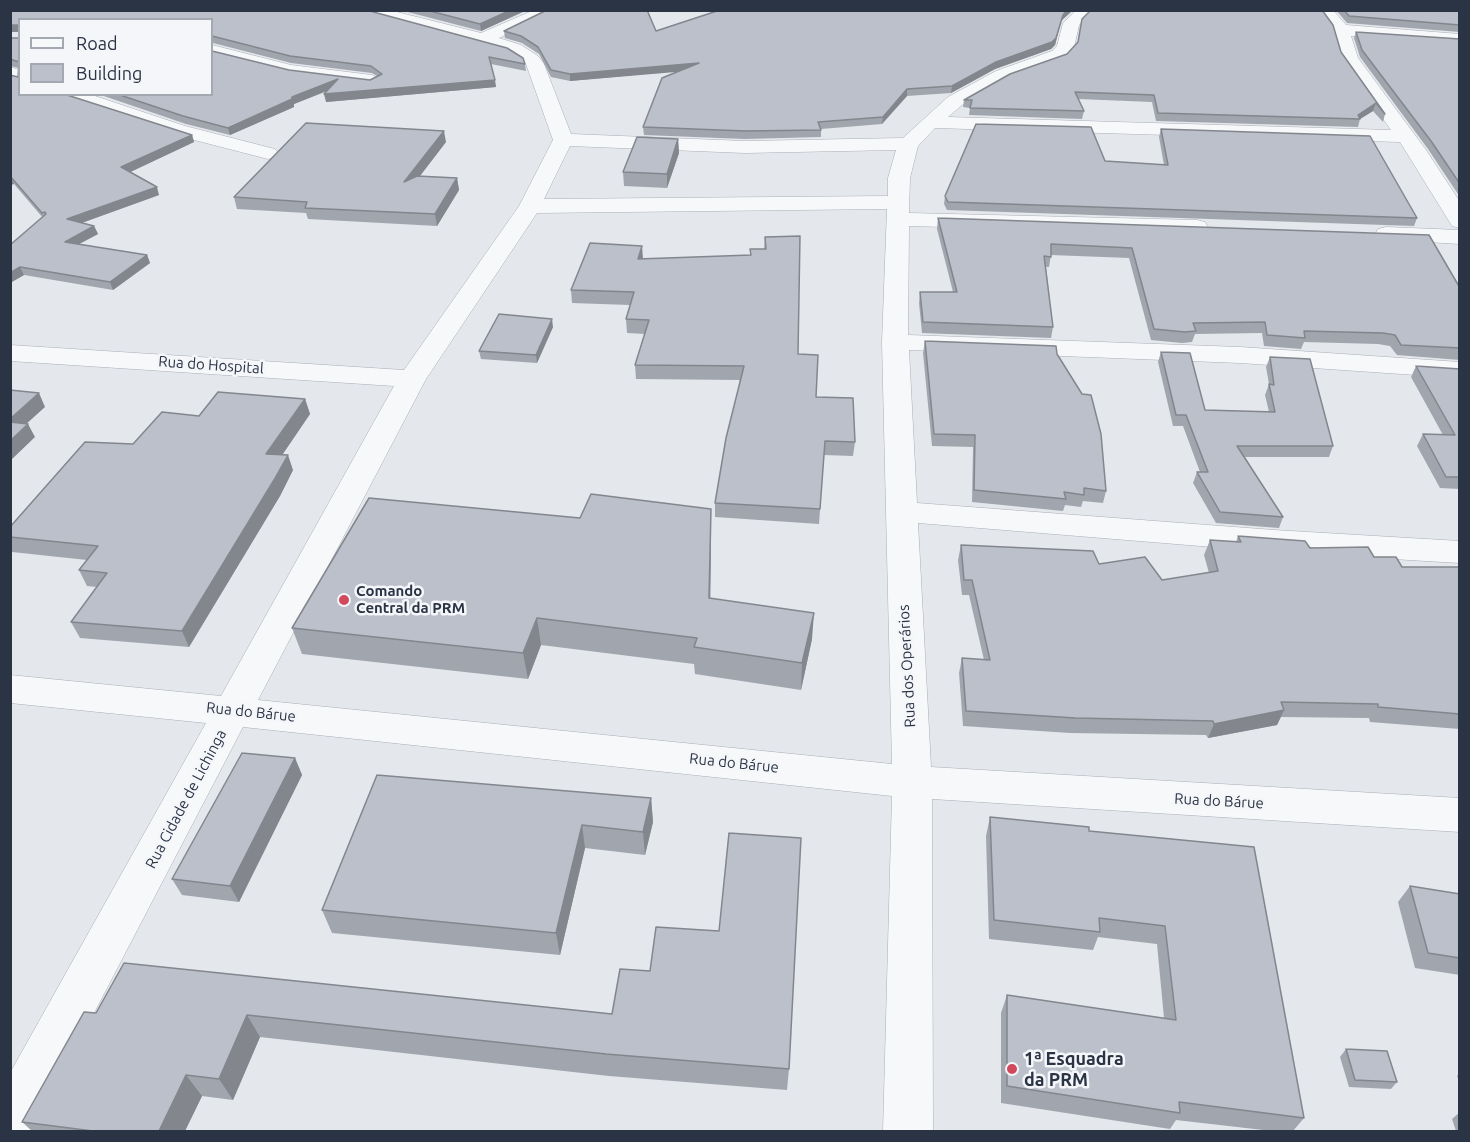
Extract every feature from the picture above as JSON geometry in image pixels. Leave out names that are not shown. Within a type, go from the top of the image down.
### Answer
[{"type":"street","points":[[483,39],[549,10]]},
{"type":"street","points":[[372,11],[483,39],[515,49],[532,60],[538,68],[562,140],[746,147],[908,144],[955,101],[1002,75],[1058,55],[1065,48],[1071,23],[1086,10]]},
{"type":"street","points":[[1323,10],[1341,30],[1349,58],[1405,136],[1449,188],[1460,222]]},
{"type":"street","points":[[1341,30],[1460,39]]},
{"type":"street","points":[[213,50],[291,70],[372,80]]},
{"type":"street","points":[[75,96],[178,130],[268,153]]},
{"type":"street","points":[[930,122],[1405,136]]},
{"type":"street","name":"Rua Cidade de Lichinga","points":[[10,1123],[412,379],[530,206],[562,140]]},
{"type":"street","name":"Rua dos Operários","points":[[908,144],[899,178],[895,342],[912,782],[908,1131]]},
{"type":"street","points":[[530,206],[897,210],[1224,228]]},
{"type":"street","points":[[1365,234],[1460,237]]},
{"type":"street","points":[[895,342],[1240,355],[1460,370]]},
{"type":"street","name":"Rua do Hospital","points":[[10,352],[412,379]]},
{"type":"street","points":[[900,512],[1274,541],[1460,552]]},
{"type":"street","name":"Rua do Bárue","points":[[10,688],[912,782],[1460,815]]},
{"type":"building","points":[[10,10],[366,10],[507,48],[523,58],[525,64],[489,57],[495,80],[324,94],[338,79],[292,97],[228,128],[123,96],[213,96],[213,51],[289,70],[370,80],[382,74],[371,66],[290,56],[213,36],[213,18],[18,18],[18,25],[10,25]]},
{"type":"building","points":[[426,10],[511,10],[480,24]]},
{"type":"building","points":[[547,10],[647,10],[656,31],[720,10],[1067,10],[1063,15],[1056,38],[1052,42],[996,62],[952,86],[907,89],[883,117],[818,122],[821,130],[745,131],[643,127],[662,78],[699,63],[570,74],[551,70],[538,47],[521,36],[504,31]]},
{"type":"building","points":[[1091,10],[1322,10],[1333,25],[1341,52],[1385,114],[1376,103],[1358,115],[1360,119],[1158,113],[1154,95],[1075,92],[1084,111],[970,108],[972,100],[964,100],[1010,74],[1067,54],[1078,42],[1082,19]]},
{"type":"building","points":[[1344,10],[1460,10],[1460,25],[1349,16]]},
{"type":"building","points":[[1356,32],[1460,39],[1460,184],[1431,141],[1362,50]]},
{"type":"building","points":[[10,38],[18,38],[18,62],[10,59]]},
{"type":"building","points":[[10,75],[18,77],[18,96],[70,96],[192,135],[121,167],[157,187],[67,219],[94,226],[65,242],[147,255],[110,282],[20,267],[10,273],[10,245],[46,214],[42,213],[10,176]]},
{"type":"building","points":[[306,123],[444,131],[404,182],[417,176],[457,178],[435,214],[305,208],[307,202],[234,197]]},
{"type":"building","points":[[976,124],[1091,127],[1105,161],[1168,165],[1161,129],[1370,136],[1417,218],[948,202],[945,196]]},
{"type":"building","points":[[637,137],[678,139],[667,174],[623,172]]},
{"type":"building","points":[[938,218],[1429,235],[1460,288],[1460,348],[1401,345],[1395,335],[1383,333],[1304,331],[1305,338],[1267,335],[1265,322],[1193,323],[1196,331],[1185,332],[1154,329],[1132,248],[1051,244],[1051,257],[1044,256],[1053,327],[923,322],[920,292],[957,292]]},
{"type":"building","points":[[800,236],[798,354],[818,355],[816,397],[853,398],[855,442],[825,441],[820,509],[715,503],[726,438],[744,366],[635,365],[649,320],[626,319],[634,292],[571,290],[590,243],[642,246],[638,259],[751,255],[750,249],[766,249],[765,237]]},
{"type":"building","points":[[499,314],[552,319],[536,355],[479,351]]},
{"type":"building","points":[[925,341],[1056,346],[1057,354],[1082,394],[1091,395],[1101,434],[1106,491],[1084,488],[1084,495],[1064,492],[1066,499],[974,490],[975,435],[934,434]]},
{"type":"building","points":[[1161,352],[1190,353],[1205,410],[1275,412],[1269,384],[1274,385],[1270,357],[1310,359],[1333,446],[1237,446],[1283,517],[1220,512],[1197,472],[1208,472],[1186,415],[1176,415]]},
{"type":"building","points":[[1416,366],[1460,369],[1460,477],[1446,477],[1423,434],[1455,435]]},
{"type":"building","points":[[10,390],[39,393],[10,419]]},
{"type":"building","points":[[218,392],[305,399],[266,454],[288,455],[182,631],[71,622],[107,573],[79,570],[98,546],[10,537],[10,527],[85,442],[133,444],[162,412],[199,416]]},
{"type":"building","points":[[10,422],[28,424],[10,441]]},
{"type":"building","points":[[591,494],[711,509],[709,598],[814,613],[802,663],[694,647],[697,638],[537,618],[523,653],[292,628],[369,498],[580,518]]},
{"type":"building","points":[[1238,536],[1305,541],[1310,548],[1368,547],[1374,557],[1396,557],[1402,567],[1460,567],[1460,714],[1378,707],[1378,704],[1281,702],[1284,710],[1214,724],[1213,721],[1075,718],[966,711],[962,658],[990,660],[972,580],[964,580],[961,545],[1093,551],[1099,564],[1145,557],[1162,580],[1218,571],[1210,540],[1241,542]]},
{"type":"building","points":[[242,753],[295,758],[230,886],[172,879]]},
{"type":"building","points":[[377,775],[651,798],[643,832],[582,825],[556,933],[322,910]]},
{"type":"building","points":[[990,817],[1089,827],[1089,831],[1254,847],[1304,1118],[1179,1102],[1180,1113],[1007,1086],[1007,995],[1176,1020],[1165,926],[1099,918],[1100,932],[994,920]]},
{"type":"building","points":[[729,833],[801,838],[789,1069],[606,1054],[247,1015],[219,1079],[186,1075],[159,1131],[93,1131],[22,1122],[84,1012],[96,1013],[124,963],[612,1014],[620,969],[650,971],[656,927],[719,931]]},
{"type":"building","points":[[1410,886],[1460,894],[1460,958],[1428,953]]},
{"type":"building","points":[[1346,1049],[1387,1051],[1397,1082],[1355,1080]]},
{"type":"place","name":"Comando Central da PRM","points":[[344,600]]},
{"type":"place","name":"1ª Esquadra da PRM","points":[[1012,1069]]}]
